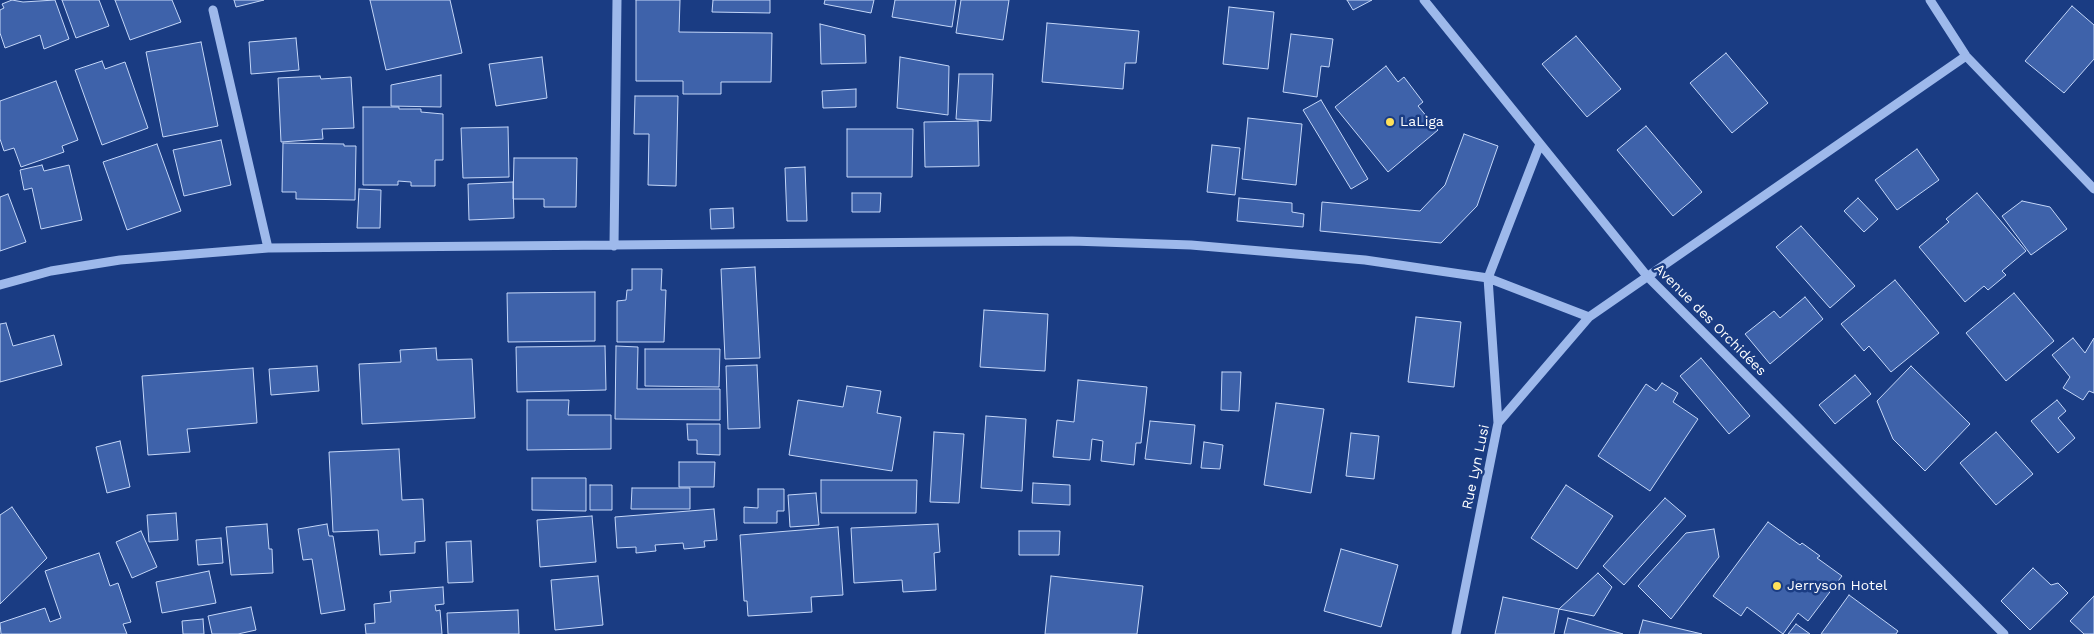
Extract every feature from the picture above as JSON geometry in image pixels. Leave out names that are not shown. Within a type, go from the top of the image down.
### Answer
[{"type":"street","points":[[614,246],[617,0]]},
{"type":"street","name":"Avenue des Orchidées","points":[[1424,0],[1646,276],[2004,634]]},
{"type":"street","points":[[1930,0],[1966,56],[2094,189]]},
{"type":"street","points":[[213,10],[268,248]]},
{"type":"street","name":"Rue Lyn Lusi","points":[[1456,634],[1498,423],[1589,317],[1966,56]]},
{"type":"street","points":[[1498,423],[1488,278],[1540,144]]},
{"type":"street","points":[[0,285],[51,271],[120,260],[268,248],[1072,241],[1181,244],[1364,260],[1488,278],[1589,317]]},
{"type":"building","points":[[12,0],[23,2],[55,0],[69,39],[44,49],[40,35],[5,48],[0,33],[0,10],[4,8],[2,4]]},
{"type":"building","points":[[62,0],[99,0],[109,26],[76,38]]},
{"type":"building","points":[[115,0],[172,0],[181,22],[130,40]]},
{"type":"building","points":[[234,0],[264,0],[236,7]]},
{"type":"building","points":[[370,0],[450,0],[462,53],[386,70]]},
{"type":"building","points":[[636,0],[680,0],[679,32],[772,33],[771,82],[721,82],[721,94],[683,94],[683,81],[636,81]]},
{"type":"building","points":[[713,0],[770,0],[770,13],[712,12]]},
{"type":"building","points":[[825,0],[874,0],[871,13],[824,4]]},
{"type":"building","points":[[895,0],[956,0],[952,27],[892,17]]},
{"type":"building","points":[[961,0],[1009,0],[1003,40],[956,33]]},
{"type":"building","points":[[1347,0],[1372,0],[1353,10]]},
{"type":"building","points":[[2072,6],[2094,25],[2094,59],[2064,93],[2025,61]]},
{"type":"building","points":[[1229,7],[1274,12],[1268,69],[1223,64]]},
{"type":"building","points":[[1047,23],[1139,31],[1136,63],[1125,63],[1123,89],[1042,82]]},
{"type":"building","points":[[820,24],[865,35],[866,63],[821,64]]},
{"type":"building","points":[[1291,34],[1333,39],[1329,67],[1321,66],[1317,97],[1283,92]]},
{"type":"building","points":[[1576,36],[1621,89],[1587,117],[1542,64]]},
{"type":"building","points":[[296,38],[299,70],[251,74],[249,42]]},
{"type":"building","points":[[201,42],[218,126],[163,137],[146,52]]},
{"type":"building","points":[[1726,53],[1768,103],[1732,133],[1690,83]]},
{"type":"building","points":[[542,57],[547,98],[496,106],[489,64]]},
{"type":"building","points":[[900,57],[949,66],[948,115],[897,108]]},
{"type":"building","points":[[102,61],[105,69],[125,62],[148,128],[102,145],[75,70]]},
{"type":"building","points":[[1386,66],[1398,82],[1404,77],[1423,102],[1418,106],[1438,130],[1388,172],[1335,107]]},
{"type":"building","points":[[959,74],[993,74],[991,121],[956,119]]},
{"type":"building","points":[[441,75],[441,107],[391,106],[391,85]]},
{"type":"building","points":[[320,76],[321,79],[351,77],[354,128],[322,129],[323,139],[281,142],[278,78]]},
{"type":"building","points":[[56,81],[78,140],[62,146],[64,152],[21,167],[14,148],[4,151],[0,139],[0,101]]},
{"type":"building","points":[[856,89],[856,107],[823,108],[822,91]]},
{"type":"building","points":[[635,96],[678,96],[676,186],[648,185],[649,134],[634,134]]},
{"type":"building","points":[[1321,100],[1368,179],[1351,189],[1303,110]]},
{"type":"building","points":[[363,107],[399,107],[399,109],[421,109],[421,112],[443,114],[443,160],[435,160],[435,186],[411,186],[411,182],[398,181],[398,185],[363,185]]},
{"type":"building","points":[[1248,118],[1302,124],[1296,185],[1242,179]]},
{"type":"building","points":[[978,121],[979,166],[925,167],[924,122]]},
{"type":"building","points":[[1646,126],[1702,192],[1673,216],[1617,150]]},
{"type":"building","points":[[508,127],[509,177],[463,178],[461,128]]},
{"type":"building","points":[[847,129],[913,129],[912,177],[847,177]]},
{"type":"building","points":[[1464,134],[1498,146],[1477,206],[1441,243],[1320,231],[1322,202],[1420,211],[1445,185]]},
{"type":"building","points":[[221,140],[231,185],[184,196],[173,150]]},
{"type":"building","points":[[283,143],[344,144],[344,146],[356,146],[355,200],[296,199],[296,192],[282,192]]},
{"type":"building","points":[[157,144],[181,211],[127,230],[103,162]]},
{"type":"building","points":[[1212,145],[1240,148],[1235,195],[1207,192]]},
{"type":"building","points":[[1917,149],[1939,180],[1897,210],[1875,180]]},
{"type":"building","points":[[514,158],[577,158],[576,207],[544,207],[544,199],[513,199]]},
{"type":"building","points":[[42,165],[44,171],[69,165],[82,220],[41,229],[32,188],[24,190],[20,170]]},
{"type":"building","points":[[805,167],[807,221],[787,221],[785,168]]},
{"type":"building","points":[[513,182],[514,218],[469,220],[468,184]]},
{"type":"building","points":[[359,189],[381,190],[380,228],[357,228]]},
{"type":"building","points":[[852,193],[881,193],[880,212],[852,212]]},
{"type":"building","points":[[1977,193],[2026,251],[2002,271],[2006,275],[1988,290],[1984,286],[1965,302],[1919,247],[1949,222],[1946,219]]},
{"type":"building","points":[[8,194],[26,242],[0,251],[0,197]]},
{"type":"building","points":[[1239,198],[1292,203],[1292,212],[1304,214],[1303,227],[1237,221]]},
{"type":"building","points":[[1858,198],[1878,219],[1864,232],[1844,211]]},
{"type":"building","points":[[2022,201],[2050,207],[2067,229],[2031,255],[2002,216]]},
{"type":"building","points":[[733,208],[734,228],[711,229],[710,209]]},
{"type":"building","points":[[1801,226],[1855,286],[1830,308],[1776,247]]},
{"type":"building","points":[[755,267],[760,358],[725,359],[721,269]]},
{"type":"building","points":[[632,269],[662,269],[661,290],[666,290],[664,342],[617,342],[617,301],[626,300],[627,290],[632,290]]},
{"type":"building","points":[[1895,280],[1939,333],[1891,372],[1869,346],[1864,351],[1841,324]]},
{"type":"building","points":[[595,292],[595,341],[508,342],[507,293]]},
{"type":"building","points":[[2014,293],[2054,341],[2006,381],[1966,333]]},
{"type":"building","points":[[1805,297],[1823,319],[1770,364],[1745,334],[1774,311],[1780,318]]},
{"type":"building","points":[[984,310],[1048,314],[1045,371],[980,367]]},
{"type":"building","points":[[1416,317],[1461,322],[1454,387],[1408,382]]},
{"type":"building","points":[[6,323],[13,346],[54,335],[62,365],[0,382],[0,324]]},
{"type":"building","points":[[2073,338],[2085,353],[2094,338],[2094,393],[2089,391],[2083,400],[2063,388],[2070,377],[2052,355]]},
{"type":"building","points":[[605,346],[606,390],[517,392],[516,347]]},
{"type":"building","points":[[616,346],[638,347],[637,389],[720,389],[720,420],[615,419]]},
{"type":"building","points":[[436,348],[437,360],[472,359],[475,418],[362,424],[359,364],[401,362],[400,350]]},
{"type":"building","points":[[645,349],[720,349],[719,387],[645,386]]},
{"type":"building","points":[[1701,358],[1750,416],[1729,434],[1680,376]]},
{"type":"building","points":[[757,365],[760,428],[728,429],[726,366]]},
{"type":"building","points":[[317,366],[319,391],[271,395],[269,369]]},
{"type":"building","points":[[1911,366],[1970,424],[1925,471],[1893,439],[1877,401]]},
{"type":"building","points":[[253,368],[257,423],[187,429],[190,452],[148,455],[142,376]]},
{"type":"building","points":[[1222,372],[1241,372],[1239,411],[1221,410]]},
{"type":"building","points":[[1855,375],[1871,394],[1835,424],[1819,405]]},
{"type":"building","points":[[1078,380],[1147,387],[1141,443],[1136,443],[1134,465],[1101,461],[1103,441],[1092,439],[1090,460],[1053,457],[1057,420],[1074,422]]},
{"type":"building","points":[[1662,383],[1678,393],[1673,402],[1698,419],[1650,491],[1598,456],[1646,384],[1656,391]]},
{"type":"building","points":[[847,386],[881,391],[877,413],[901,417],[892,471],[789,455],[798,400],[843,407]]},
{"type":"building","points":[[527,400],[569,400],[568,415],[611,415],[611,449],[527,450]]},
{"type":"building","points":[[2057,400],[2066,411],[2058,418],[2075,438],[2058,453],[2031,421]]},
{"type":"building","points":[[1276,403],[1324,409],[1311,493],[1264,485]]},
{"type":"building","points":[[986,416],[1026,419],[1022,491],[981,488]]},
{"type":"building","points":[[1150,421],[1195,425],[1191,464],[1145,459]]},
{"type":"building","points":[[687,424],[720,424],[720,455],[697,454],[697,440],[688,440]]},
{"type":"building","points":[[934,432],[964,434],[959,503],[930,502]]},
{"type":"building","points":[[1996,432],[2033,474],[1996,505],[1960,463]]},
{"type":"building","points":[[1351,433],[1379,436],[1374,479],[1346,476]]},
{"type":"building","points":[[120,441],[130,487],[107,493],[96,447]]},
{"type":"building","points":[[1204,442],[1223,445],[1220,469],[1201,468]]},
{"type":"building","points":[[399,449],[402,500],[423,499],[425,541],[415,542],[415,553],[380,555],[378,530],[333,532],[329,452]]},
{"type":"building","points":[[679,462],[715,462],[714,487],[679,487]]},
{"type":"building","points":[[532,478],[586,478],[586,511],[532,510]]},
{"type":"building","points":[[821,480],[917,480],[916,513],[821,513]]},
{"type":"building","points":[[1033,483],[1070,485],[1070,505],[1032,503]]},
{"type":"building","points":[[590,485],[612,485],[612,510],[590,510]]},
{"type":"building","points":[[1566,485],[1613,516],[1577,569],[1531,538]]},
{"type":"building","points":[[632,488],[690,488],[690,509],[631,509]]},
{"type":"building","points":[[758,489],[784,489],[784,511],[777,511],[777,523],[744,523],[744,507],[758,508]]},
{"type":"building","points":[[816,493],[819,525],[790,527],[788,495]]},
{"type":"building","points":[[1665,498],[1686,516],[1624,585],[1603,566]]},
{"type":"building","points":[[12,507],[47,558],[0,604],[0,515]]},
{"type":"building","points":[[714,509],[717,540],[704,541],[705,547],[684,549],[683,543],[655,545],[656,551],[636,553],[636,547],[617,548],[615,517]]},
{"type":"building","points":[[176,513],[178,540],[149,542],[147,515]]},
{"type":"building","points":[[592,516],[596,562],[540,567],[537,520]]},
{"type":"building","name":"Jerryson Hotel","points":[[1768,522],[1800,545],[1802,543],[1820,556],[1817,558],[1842,576],[1808,621],[1798,613],[1783,634],[1747,607],[1741,616],[1713,596]]},
{"type":"building","points":[[267,524],[269,549],[272,549],[273,573],[231,575],[226,527]]},
{"type":"building","points":[[327,524],[329,536],[333,536],[345,610],[321,614],[312,559],[303,560],[298,529]]},
{"type":"building","points":[[938,524],[940,552],[934,553],[936,590],[903,592],[902,580],[854,583],[851,528]]},
{"type":"building","points":[[838,527],[843,595],[811,597],[812,612],[748,616],[747,601],[744,601],[740,535]]},
{"type":"building","points":[[1714,529],[1719,557],[1671,619],[1638,586],[1686,533]]},
{"type":"building","points":[[141,531],[157,567],[132,578],[116,542]]},
{"type":"building","points":[[1019,531],[1060,531],[1059,555],[1019,555]]},
{"type":"building","points":[[221,538],[223,563],[198,565],[196,540]]},
{"type":"building","points":[[471,541],[473,582],[448,583],[446,542]]},
{"type":"building","points":[[1341,549],[1398,565],[1381,627],[1324,611]]},
{"type":"building","points":[[99,553],[110,586],[118,583],[131,622],[123,624],[127,634],[1,634],[0,623],[45,608],[50,622],[61,618],[45,571]]},
{"type":"building","points":[[2033,568],[2051,585],[2058,583],[2068,593],[2030,630],[2001,601]]},
{"type":"building","points":[[209,571],[216,603],[162,613],[156,582]]},
{"type":"building","points":[[1598,573],[1612,587],[1594,616],[1559,609]]},
{"type":"building","points":[[598,576],[603,625],[555,630],[551,580]]},
{"type":"building","points":[[1051,576],[1143,586],[1137,634],[1045,634]]},
{"type":"building","points":[[443,587],[444,604],[435,605],[436,611],[440,610],[442,634],[366,634],[365,624],[375,623],[374,604],[391,602],[390,591]]},
{"type":"building","points":[[1849,595],[1898,631],[1896,634],[1821,634]]},
{"type":"building","points":[[2094,596],[2094,634],[2084,634],[2070,621]]},
{"type":"building","points":[[1503,597],[1559,609],[1554,634],[1495,634]]},
{"type":"building","points":[[251,607],[256,630],[238,634],[212,634],[208,616]]},
{"type":"building","points":[[518,610],[519,634],[448,634],[447,613]]},
{"type":"building","points":[[1568,618],[1623,634],[1564,634]]},
{"type":"building","points":[[203,619],[204,634],[183,634],[182,621]]},
{"type":"building","points":[[1643,620],[1702,634],[1639,634]]},
{"type":"building","points":[[1796,624],[1810,634],[1788,634]]},
{"type":"place","name":"LaLiga","points":[[1390,122]]},
{"type":"place","name":"Jerryson Hotel","points":[[1777,586]]}]
